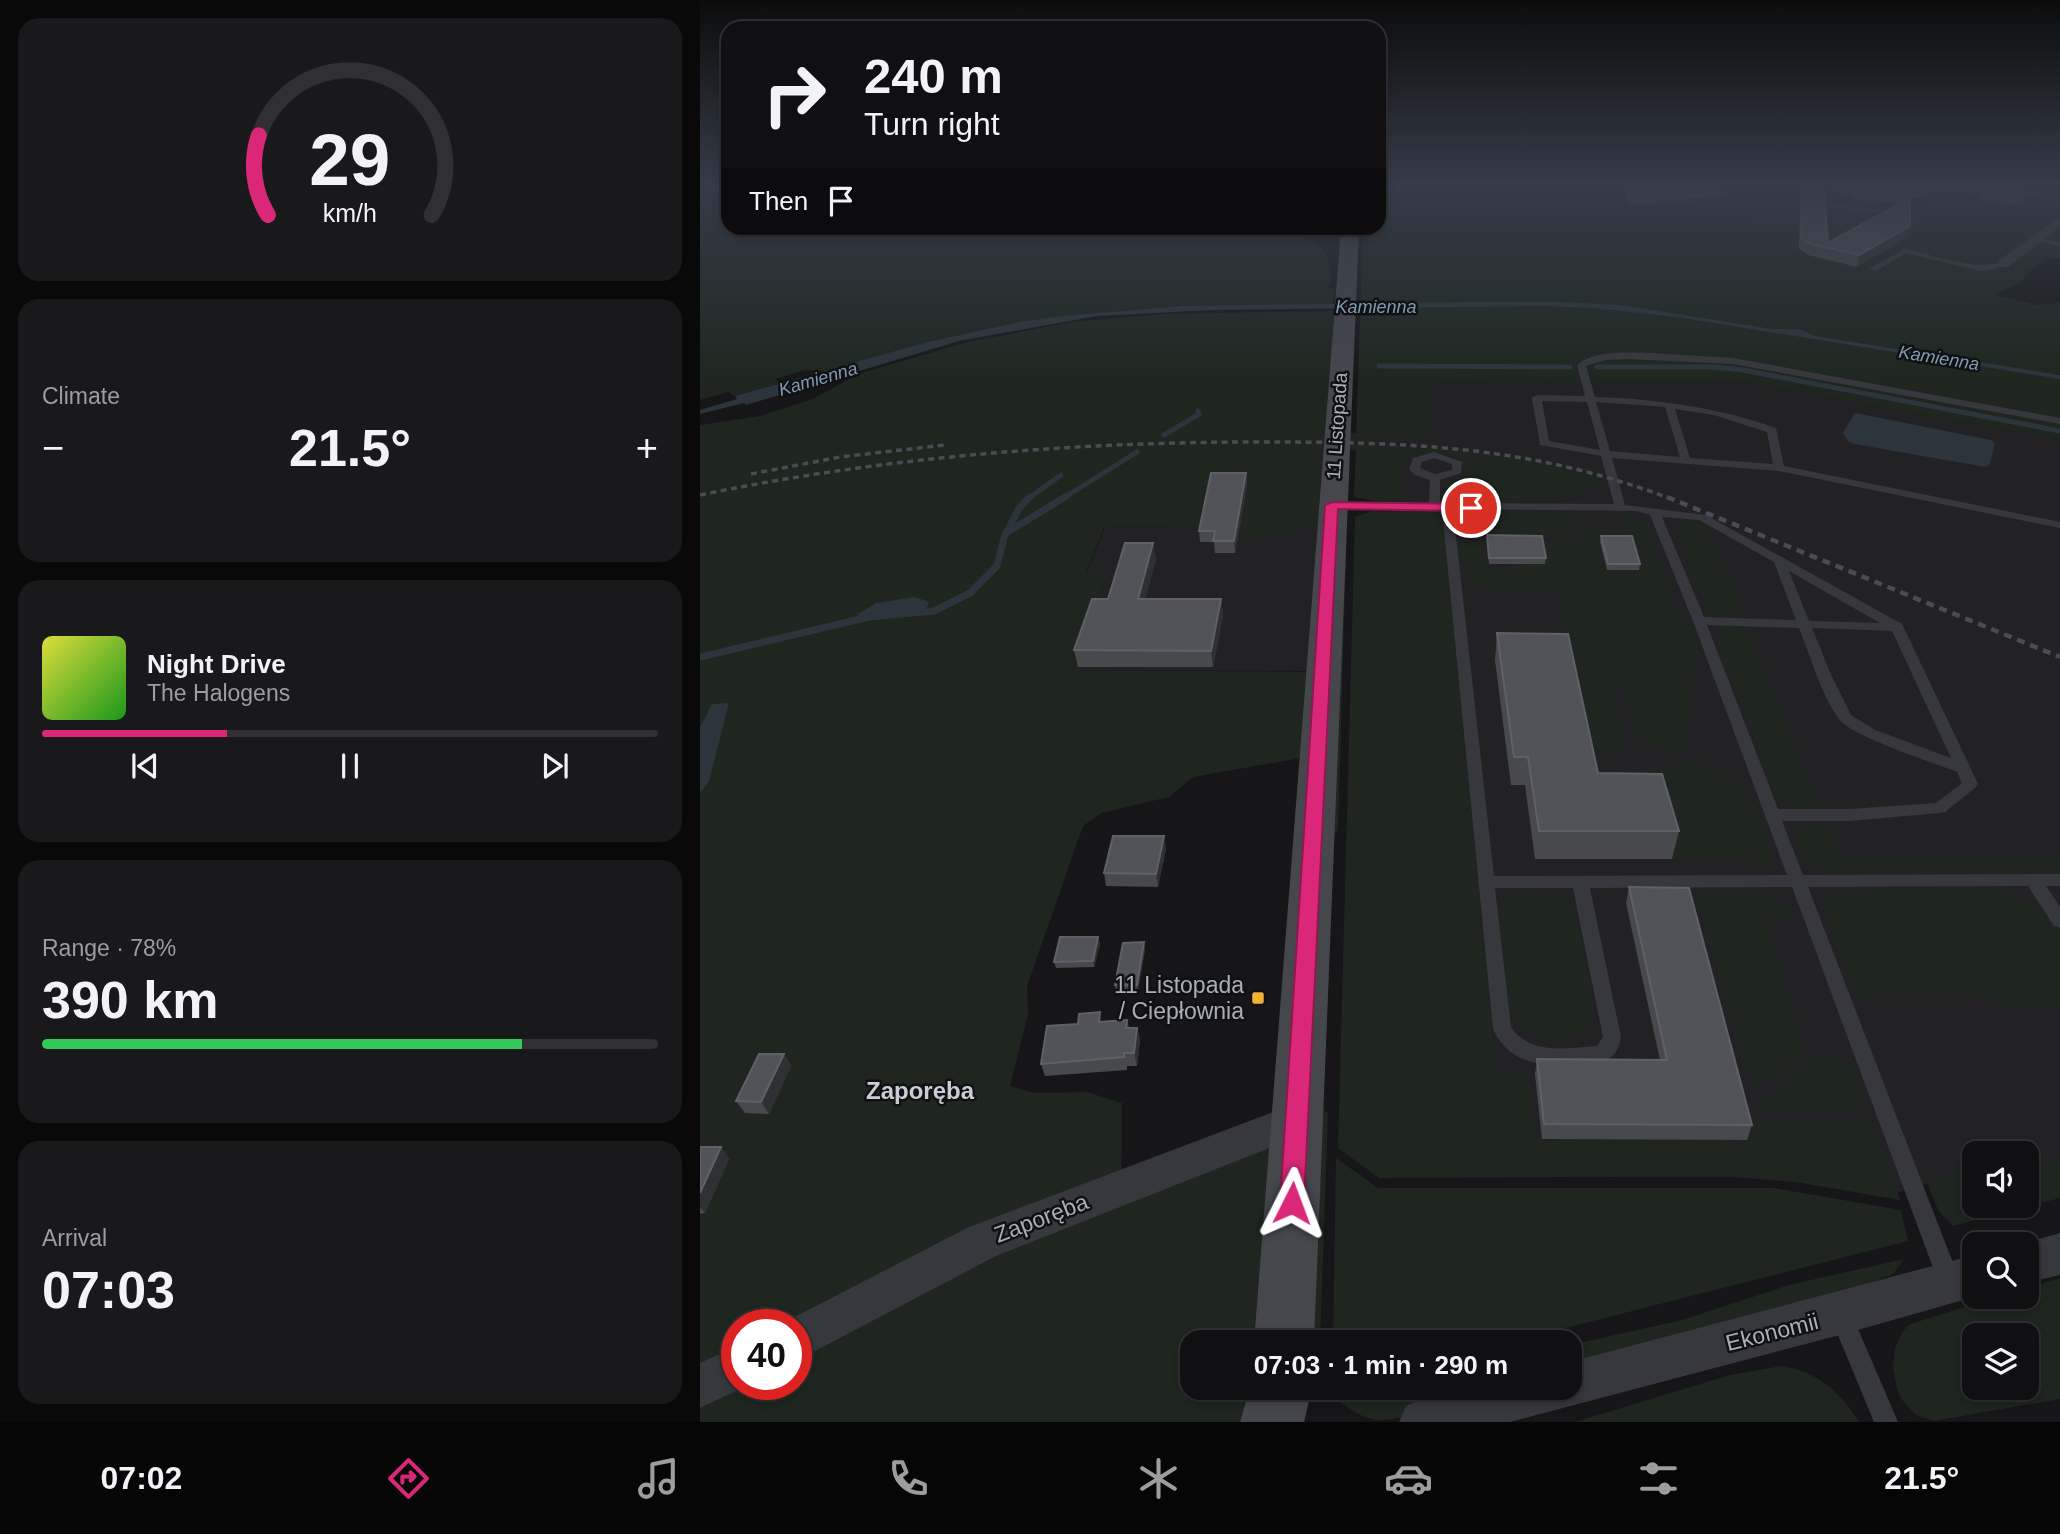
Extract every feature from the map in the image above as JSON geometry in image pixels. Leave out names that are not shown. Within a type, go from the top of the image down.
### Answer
[{"type":"street","name":"11 Listopada","points":[[1343,252],[1348,264]]},
{"type":"street","name":"11 Listopada","points":[[1285,1330],[1349,252]]},
{"type":"street","points":[[2003,264],[2019,252]]},
{"type":"street","name":"Zaporęba","points":[[812,1331],[983,1241],[1297,1120]]},
{"type":"street","points":[[2039,1260],[2060,1254]]},
{"type":"street","name":"Ekonomii","points":[[1582,1381],[1962,1280]]},
{"type":"street","points":[[700,1386],[721,1376]]},
{"type":"street","points":[[1272,1422],[1278,1400]]},
{"type":"street","points":[[1422,1422],[1508,1400]]},
{"type":"lane","points":[[1873,269],[1903,252]]},
{"type":"lane","points":[[1911,252],[1980,268],[1993,268],[2003,264]]},
{"type":"lane","points":[[1620,508],[1581,365],[1587,359],[1696,357],[1751,363],[2060,421]]},
{"type":"lane","points":[[1779,468],[1772,430],[1702,409],[1669,404],[1537,398],[1544,443],[1606,454],[1779,468],[2060,525]]},
{"type":"lane","points":[[1669,404],[1686,460]]},
{"type":"lane","points":[[1435,477],[1441,507],[1502,1029],[1509,1043],[1532,1055],[1602,1054],[1610,1046],[1612,1037],[1580,881]]},
{"type":"lane","points":[[1332,505],[1620,508],[1702,517],[1897,627],[1970,784],[1940,808],[1850,815],[1772,815]]},
{"type":"lane","points":[[1655,513],[1699,621],[1796,881],[1962,1280]]},
{"type":"lane","points":[[1779,561],[1844,718],[1870,733],[1964,769]]},
{"type":"lane","points":[[1699,621],[1897,627]]},
{"type":"lane","points":[[2033,880],[2060,921]]},
{"type":"lane","points":[[1486,882],[2060,880]]},
{"type":"lane","points":[[1840,1314],[1886,1422]]},
{"type":"shaded area","points":[[700,252],[1324,252],[1330,267],[1331,283],[1326,287],[1335,288],[1332,305],[1100,313],[955,337],[836,372],[805,370],[775,379],[781,383],[734,396],[728,392],[700,400]]},
{"type":"shaded area","points":[[1362,252],[2060,252],[2060,259],[2044,258],[2042,263],[2021,281],[1997,296],[2038,305],[2058,303],[2060,300],[2060,439],[1738,382],[1431,384],[1431,438],[1356,441]]},
{"type":"shaded area","points":[[1333,311],[1334,367],[1329,378],[1320,527],[1298,527],[1287,535],[1264,538],[1230,537],[1179,526],[1111,525],[1104,528],[1086,572],[1107,573],[1100,592],[1104,595],[1095,606],[1073,670],[1323,672],[1318,755],[1193,777],[1169,797],[1101,813],[1083,826],[1027,986],[1028,1015],[1010,1086],[1035,1093],[1087,1092],[1122,1103],[1121,1190],[1271,1137],[1257,1330],[1180,1330],[1180,1400],[1252,1400],[1251,1422],[700,1422],[700,425],[760,416],[813,399],[858,374],[968,342],[1072,322],[1163,314]]},
{"type":"shaded area","points":[[1738,382],[2060,439],[2060,1159],[2039,1163],[2039,1141],[1962,1141],[1962,1172],[1884,1197],[1816,1184],[1733,1177],[1424,1177],[1398,450],[1305,450],[700,476],[1158,431],[1399,433],[1431,437],[1431,384]]},
{"type":"shaded area","points":[[1356,444],[1471,450],[1540,462],[1604,480],[1589,490],[1570,496],[1446,501],[1445,482],[1473,482],[1472,476],[1465,474],[1466,468],[1461,458],[1430,453],[1415,457],[1403,467],[1404,502],[1374,501],[1354,497]]},
{"type":"shaded area","points":[[1372,511],[1428,512],[1443,519],[1496,1072],[1529,1073],[1534,1140],[1749,1141],[1745,1121],[1871,1121],[1900,1200],[1772,1178],[1735,1176],[1379,1178],[1338,1148],[1355,517]]},
{"type":"shaded area","points":[[1562,512],[1580,519],[1582,524],[1578,531],[1566,535],[1471,534],[1456,529],[1457,518],[1468,514]]},
{"type":"shaded area","points":[[1625,514],[1647,525],[1677,611],[1691,626],[1699,652],[1689,696],[1694,721],[1682,722],[1692,751],[1666,752],[1638,739],[1625,691],[1612,690],[1626,743],[1622,753],[1588,754],[1552,642],[1491,642],[1490,636],[1567,635],[1558,593],[1487,591],[1462,576],[1458,546],[1460,543],[1482,541],[1485,567],[1545,564],[1542,541],[1568,541],[1586,546],[1582,528],[1593,528],[1596,520],[1606,516],[1608,521],[1604,522],[1609,541],[1598,542],[1605,570],[1641,571],[1633,542],[1628,541],[1623,524],[1628,524]]},
{"type":"shaded area","points":[[1685,520],[1701,521],[1738,595],[1744,617],[1742,618],[1716,617],[1707,613],[1676,529]]},
{"type":"shaded area","points":[[1347,521],[1338,831],[1333,833]]},
{"type":"shaded area","points":[[1106,525],[1320,527],[1311,671],[1073,670],[1106,574],[1086,573]]},
{"type":"shaded area","points":[[1720,627],[1747,629],[1822,810],[1797,808],[1775,791],[1715,635]]},
{"type":"shaded area","points":[[1687,763],[1721,772],[1745,792],[1762,820],[1773,853],[1764,868],[1758,872],[1753,858],[1674,858],[1654,774],[1676,764]]},
{"type":"shaded area","points":[[1829,823],[1843,856],[1850,859],[2060,858],[2060,875],[1840,874],[1809,860],[1796,841],[1795,831],[1805,824]]},
{"type":"shaded area","points":[[1892,887],[1998,887],[2044,913],[2060,934],[2060,1007],[1997,1007],[1992,996],[1877,994],[1857,997],[1828,923],[1825,904],[1833,896]]},
{"type":"shaded area","points":[[1752,892],[1782,899],[1796,915],[1792,920],[1765,921],[1806,1049],[1755,1092],[1694,893]]},
{"type":"shaded area","points":[[1520,894],[1544,894],[1559,898],[1572,906],[1576,913],[1596,1015],[1585,1030],[1576,1034],[1545,1038],[1522,1029],[1510,1017],[1498,915],[1507,900]]},
{"type":"shaded area","points":[[1828,1053],[1850,1066],[1865,1110],[1752,1108],[1814,1058]]},
{"type":"shaded area","points":[[1318,1110],[1328,1112],[1320,1330],[1310,1330]]},
{"type":"shaded area","points":[[1336,1158],[1378,1188],[1774,1188],[1901,1210],[1908,1241],[1557,1330],[1333,1330]]},
{"type":"shaded area","points":[[2060,1159],[2060,1198],[2039,1203],[2039,1163]]},
{"type":"shaded area","points":[[1962,1172],[1962,1218],[1984,1218],[1953,1226],[1938,1210],[1927,1182]]},
{"type":"shaded area","points":[[1904,1259],[1893,1274],[1875,1281],[1582,1366],[1582,1342],[1682,1320],[1789,1285]]},
{"type":"shaded area","points":[[2060,1278],[2060,1399],[1934,1421],[1916,1415],[1902,1400],[1893,1367],[1895,1348],[1903,1331],[1910,1324],[1962,1308],[2039,1309],[2039,1284]]},
{"type":"shaded area","points":[[1782,1366],[1806,1373],[1827,1385],[1845,1402],[1859,1422],[1575,1422],[1730,1375]]},
{"type":"shaded area","points":[[1339,1400],[1464,1400],[1388,1420],[1362,1416]]},
{"type":"water","name":"Kamienna","points":[[1463,302],[1621,305],[1772,329],[1799,329],[1815,336],[2060,375],[2060,379],[1677,317],[1593,308],[1541,306],[1210,310],[1097,316],[959,341],[746,405],[744,403],[700,414],[700,410],[737,399],[735,396],[924,343],[1019,322],[1183,306]]},
{"type":"water","points":[[1855,413],[1991,440],[1995,443],[1990,464],[1986,467],[1854,444],[1848,441],[1843,433]]},
{"type":"water","points":[[915,597],[929,602],[925,612],[862,619],[858,614],[876,603]]},
{"type":"water","points":[[729,703],[709,781],[700,793],[700,727],[712,704]]},
{"type":"building","points":[[1211,473],[1246,473],[1234,541],[1213,541],[1215,531],[1199,531]]},
{"type":"building","points":[[1487,535],[1542,536],[1546,558],[1489,558]]},
{"type":"building","points":[[1601,536],[1632,536],[1640,564],[1608,564]]},
{"type":"building","points":[[1125,543],[1153,543],[1138,599],[1221,599],[1211,651],[1074,650],[1092,599],[1108,599]]},
{"type":"building","points":[[1497,633],[1568,634],[1598,773],[1662,774],[1679,831],[1539,831],[1528,757],[1514,757]]},
{"type":"building","points":[[1113,836],[1164,836],[1156,874],[1104,873]]},
{"type":"building","points":[[1629,887],[1689,888],[1752,1125],[1544,1124],[1537,1059],[1667,1060]]},
{"type":"building","points":[[1060,937],[1098,937],[1093,961],[1054,962]]},
{"type":"building","points":[[1144,942],[1137,985],[1115,985],[1123,943]]},
{"type":"building","points":[[1100,1012],[1099,1022],[1127,1020],[1126,1028],[1137,1028],[1134,1053],[1124,1053],[1124,1057],[1041,1064],[1047,1026],[1078,1024],[1079,1014]]},
{"type":"building","points":[[759,1054],[784,1054],[761,1102],[736,1101]]},
{"type":"building","points":[[700,1147],[721,1147],[700,1193]]},
{"type":"waterway","points":[[1379,366],[1570,367]]},
{"type":"waterway","points":[[1597,367],[1716,367],[1743,370],[2060,431]]},
{"type":"waterway","points":[[1164,435],[1199,414],[1198,411]]},
{"type":"waterway","points":[[1062,499],[1137,452]]},
{"type":"waterway","points":[[1028,499],[1061,475]]},
{"type":"waterway","points":[[1007,533],[1065,497]]},
{"type":"waterway","points":[[1007,533],[1019,508],[1028,499]]},
{"type":"waterway","points":[[700,657],[869,617],[934,611],[970,593],[997,566],[1007,533]]},
{"type":"railway","points":[[700,495],[835,471],[1039,449],[1176,443],[1302,442],[1409,445],[1513,456],[1617,480],[1671,499]]},
{"type":"railway","points":[[751,474],[840,457],[945,445]]},
{"type":"railway","points":[[1667,497],[2060,657]]},
{"type":"place","name":"11 Listopada / Ciepłownia","points":[[1258,998]]},
{"type":"district","name":"Zaporęba","points":[[920,1090]]},
{"type":"route","points":[[1292,1203],[1332,505],[1471,508]]}]
